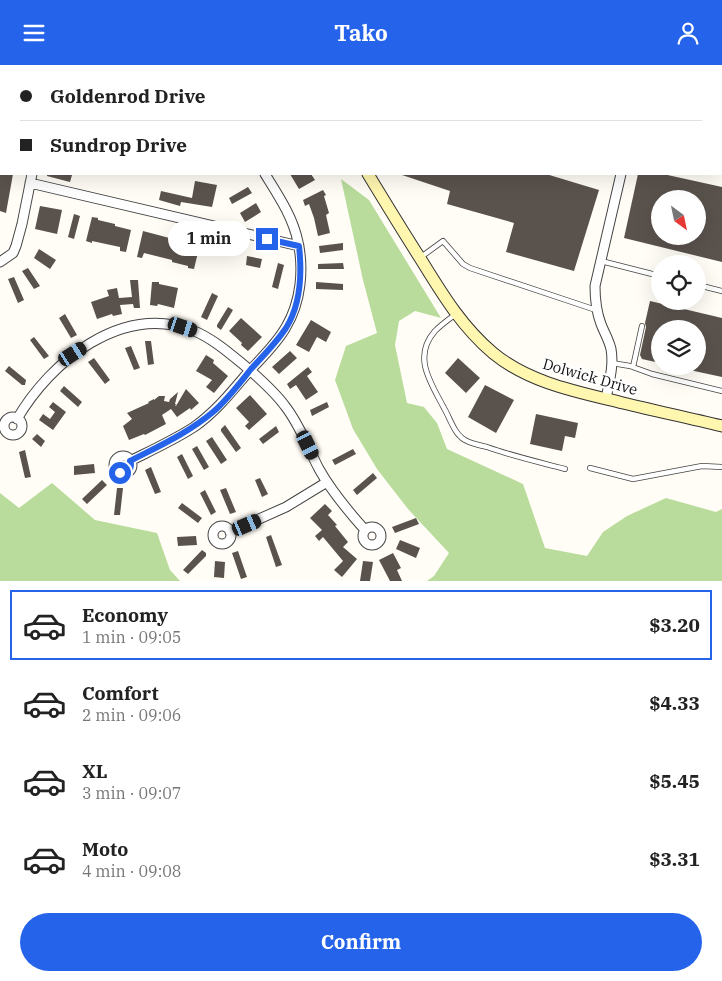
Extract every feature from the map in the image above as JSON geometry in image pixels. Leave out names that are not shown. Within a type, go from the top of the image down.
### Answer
[{"type":"main road","name":"Dolwick Drive","points":[[369,175],[456,314],[474,336],[494,354],[507,363],[549,383],[606,399],[722,426]]},
{"type":"street","points":[[0,262],[13,253],[16,246],[32,175]]},
{"type":"street","points":[[130,461],[177,438],[214,411],[280,335],[292,315],[300,281],[299,246],[290,218],[267,175]]},
{"type":"street","points":[[606,399],[612,355],[609,340],[596,310],[595,286],[621,175]]},
{"type":"street","points":[[30,183],[299,246]]},
{"type":"street","points":[[17,419],[41,386],[58,367],[73,354],[100,338],[126,327],[152,323],[167,324],[193,331],[212,339],[277,396],[302,433],[327,482],[342,504],[365,530]]},
{"type":"street","points":[[230,532],[286,507],[327,482]]},
{"type":"lane","points":[[420,258],[443,241],[463,264],[470,268],[596,310]]},
{"type":"lane","points":[[601,261],[651,274]]},
{"type":"lane","points":[[706,287],[722,291]]},
{"type":"lane","points":[[456,314],[429,339],[424,358],[425,369],[429,379],[457,433],[464,440],[565,469]]},
{"type":"lane","points":[[633,367],[642,325]]},
{"type":"lane","points":[[612,363],[722,391]]},
{"type":"lane","points":[[590,468],[633,479],[702,466],[722,467]]},
{"type":"green space","points":[[341,179],[369,200],[441,318],[415,311],[399,321],[395,345],[407,403],[424,407],[437,423],[447,449],[523,484],[545,548],[587,556],[603,532],[627,516],[666,498],[716,512],[722,509],[722,581],[427,581],[434,576],[449,553],[408,509],[377,469],[353,429],[335,380],[346,346],[377,333],[363,280]]},
{"type":"green space","points":[[52,483],[95,520],[157,533],[170,570],[180,581],[0,581],[0,493],[19,508]]},
{"type":"building","points":[[0,175],[13,175],[6,213],[0,211]]},
{"type":"building","points":[[47,175],[72,175],[70,182]]},
{"type":"building","points":[[291,175],[312,175],[315,180],[299,189]]},
{"type":"building","points":[[402,175],[549,175],[599,190],[574,271],[506,252],[514,223],[447,204],[450,191]]},
{"type":"building","points":[[638,175],[668,175],[722,187],[722,262],[706,258],[706,255],[693,255],[653,245],[706,245],[706,190],[651,190],[651,245],[624,238]]},
{"type":"building","points":[[195,181],[217,185],[212,207],[181,202],[180,206],[159,200],[161,191],[192,198]]},
{"type":"building","points":[[248,187],[252,193],[232,204],[229,198]]},
{"type":"building","points":[[323,190],[326,195],[324,196],[329,213],[326,215],[330,233],[318,236],[309,204],[305,206],[303,200]]},
{"type":"building","points":[[256,203],[261,212],[245,222],[240,213]]},
{"type":"building","points":[[40,206],[62,210],[57,234],[35,229]]},
{"type":"building","points":[[74,214],[80,216],[74,239],[68,237]]},
{"type":"building","points":[[92,217],[131,230],[126,252],[120,251],[120,247],[86,241]]},
{"type":"building","points":[[143,231],[200,244],[194,269],[172,262],[172,260],[144,253],[142,258],[137,257]]},
{"type":"building","points":[[343,243],[343,250],[320,253],[319,246]]},
{"type":"building","points":[[39,249],[56,260],[50,269],[34,258]]},
{"type":"building","points":[[247,256],[262,259],[260,268],[246,265]]},
{"type":"building","points":[[278,263],[284,265],[278,289],[272,287]]},
{"type":"building","points":[[343,263],[344,269],[318,269],[318,264]]},
{"type":"building","points":[[28,268],[40,286],[34,289],[22,271]]},
{"type":"building","points":[[14,277],[24,300],[18,303],[8,279]]},
{"type":"building","points":[[130,280],[138,280],[140,308],[134,308],[133,304],[120,305],[122,314],[113,316],[112,314],[97,319],[91,302],[109,296],[107,290],[117,288],[119,298],[132,297]]},
{"type":"building","points":[[152,282],[159,282],[159,284],[178,288],[174,308],[158,304],[157,306],[150,305]]},
{"type":"building","points":[[316,282],[343,284],[343,290],[316,289]]},
{"type":"building","points":[[212,293],[218,296],[207,320],[201,317]]},
{"type":"building","points":[[650,301],[651,310],[688,310],[722,318],[722,377],[706,374],[706,320],[651,320],[651,361],[642,359],[640,355],[646,327],[645,323]]},
{"type":"building","points":[[228,307],[233,310],[221,330],[217,325]]},
{"type":"building","points":[[65,314],[77,335],[71,338],[59,318]]},
{"type":"building","points":[[241,318],[262,337],[248,351],[229,331]]},
{"type":"building","points":[[311,320],[331,332],[326,342],[317,337],[309,352],[296,345]]},
{"type":"building","points":[[34,337],[49,356],[44,359],[30,340]]},
{"type":"building","points":[[145,341],[151,341],[154,364],[148,365]]},
{"type":"building","points":[[131,346],[140,368],[134,370],[125,348]]},
{"type":"building","points":[[290,351],[297,358],[279,374],[272,367]]},
{"type":"building","points":[[206,355],[214,360],[213,363],[228,376],[214,393],[206,387],[212,380],[196,371]]},
{"type":"building","points":[[94,358],[110,380],[105,384],[88,362]]},
{"type":"building","points":[[458,358],[480,378],[466,393],[445,373]]},
{"type":"building","points":[[9,366],[26,380],[25,385],[22,385],[5,371]]},
{"type":"building","points":[[308,367],[312,372],[307,376],[318,392],[306,400],[296,385],[290,389],[287,384]]},
{"type":"building","points":[[485,385],[514,400],[496,433],[468,417]]},
{"type":"building","points":[[64,386],[82,402],[78,407],[60,391]]},
{"type":"building","points":[[186,389],[199,403],[191,410],[190,408],[177,417],[171,409],[162,415],[166,424],[145,435],[129,440],[123,426],[132,419],[127,413],[159,396],[165,396],[164,401],[169,402],[178,392],[176,406]]},
{"type":"building","points":[[250,395],[267,414],[249,430],[245,426],[249,422],[236,408]]},
{"type":"building","points":[[53,402],[66,412],[53,430],[39,420],[43,414],[50,419],[55,412],[49,407]]},
{"type":"building","points":[[327,402],[329,407],[312,416],[310,410]]},
{"type":"building","points":[[536,414],[578,423],[575,438],[565,436],[562,451],[530,444]]},
{"type":"building","points":[[225,425],[241,448],[236,452],[221,431]]},
{"type":"building","points":[[276,426],[279,432],[263,444],[259,439]]},
{"type":"building","points":[[37,434],[45,441],[41,447],[32,439]]},
{"type":"building","points":[[212,437],[227,460],[221,464],[206,441]]},
{"type":"building","points":[[197,446],[209,467],[204,470],[192,449]]},
{"type":"building","points":[[353,449],[356,454],[335,465],[332,460]]},
{"type":"building","points":[[25,450],[31,477],[25,478],[19,452]]},
{"type":"building","points":[[182,454],[193,476],[188,479],[177,457]]},
{"type":"building","points":[[94,464],[95,473],[74,475],[74,466]]},
{"type":"building","points":[[151,467],[161,492],[155,494],[145,470]]},
{"type":"building","points":[[373,473],[377,478],[357,495],[353,490]]},
{"type":"building","points":[[260,478],[268,494],[262,497],[255,480]]},
{"type":"building","points":[[102,480],[107,485],[87,504],[82,499]]},
{"type":"building","points":[[117,488],[123,488],[120,515],[114,515]]},
{"type":"building","points":[[226,488],[236,512],[230,514],[220,490]]},
{"type":"building","points":[[205,490],[216,512],[211,515],[200,493]]},
{"type":"building","points":[[182,503],[202,518],[198,523],[178,508]]},
{"type":"building","points":[[325,504],[332,511],[328,515],[348,542],[343,547],[357,559],[342,577],[334,570],[343,561],[323,537],[319,541],[315,536],[322,530],[310,518]]},
{"type":"building","points":[[416,518],[419,524],[395,533],[392,527]]},
{"type":"building","points":[[271,535],[282,565],[276,567],[266,537]]},
{"type":"building","points":[[196,536],[197,545],[178,546],[177,537]]},
{"type":"building","points":[[400,540],[420,548],[416,558],[396,549]]},
{"type":"building","points":[[202,550],[206,553],[206,556],[188,574],[183,570]]},
{"type":"building","points":[[238,551],[247,577],[241,579],[232,553]]},
{"type":"building","points":[[393,553],[401,568],[397,570],[402,581],[390,581],[379,560]]},
{"type":"building","points":[[215,561],[225,562],[224,578],[214,577]]},
{"type":"building","points":[[363,561],[373,562],[370,581],[360,581]]},
{"type":"route","points":[[120,473],[126,473],[130,469],[130,461],[177,438],[214,411],[286,327],[297,300],[300,281],[299,246],[267,239]]}]
